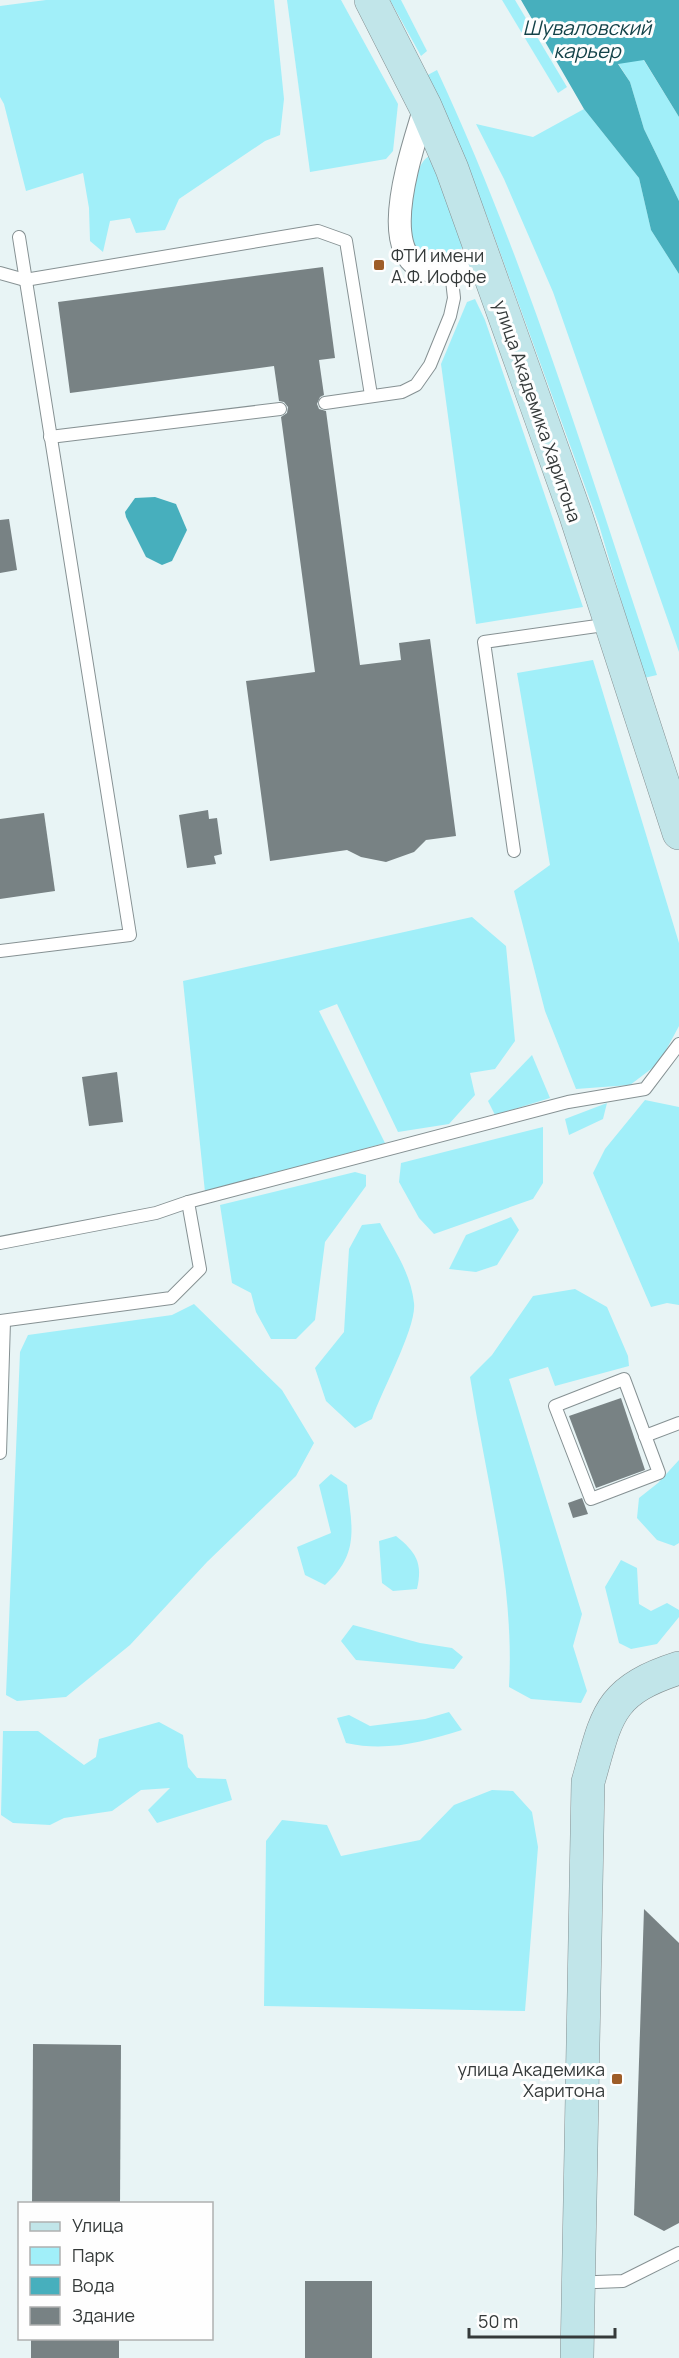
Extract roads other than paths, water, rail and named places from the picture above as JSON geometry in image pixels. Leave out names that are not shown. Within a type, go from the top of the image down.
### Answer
[{"type":"street","name":"улица Академика Харитона","points":[[371,0],[425,106],[452,169],[612,624],[679,833]]},
{"type":"street","points":[[425,106],[401,194],[398,225],[403,246],[414,263],[432,271],[451,271],[484,259]]},
{"type":"street","points":[[595,2358],[587,2282],[588,1782],[601,1729],[618,1699],[654,1677],[679,1668]]},
{"type":"street","points":[[577,2358],[587,2282]]},
{"type":"lane","points":[[0,273],[25,280],[318,231],[346,241],[371,395]]},
{"type":"lane","points":[[0,951],[130,935],[19,237]]},
{"type":"lane","points":[[325,404],[356,400],[371,395],[402,392],[416,385],[430,365],[454,298],[451,271]]},
{"type":"lane","points":[[50,437],[280,409]]},
{"type":"lane","points":[[514,851],[484,642],[612,624]]},
{"type":"lane","points":[[0,1243],[156,1213],[188,1202],[568,1102],[645,1089],[679,1044]]},
{"type":"lane","points":[[0,1453],[2,1321],[171,1298],[200,1269],[188,1202]]},
{"type":"lane","points":[[624,1379],[645,1436],[659,1473],[591,1500],[555,1406],[624,1379]]},
{"type":"lane","points":[[645,1436],[679,1423]]},
{"type":"lane","points":[[587,2282],[623,2281],[679,2253]]},
{"type":"water","name":"Шуваловский карьер","points":[[521,0],[679,0],[679,117],[644,60],[618,64],[630,82],[644,129],[679,201],[679,274],[651,230],[639,178],[584,109]]},
{"type":"water","points":[[155,497],[176,504],[187,530],[172,561],[162,565],[146,557],[125,512],[135,498]]},
{"type":"place","name":"ФТИ имени А.Ф. Иоффе","points":[[379,265]]},
{"type":"place","name":"улица Академика Харитона","points":[[617,2079]]}]
